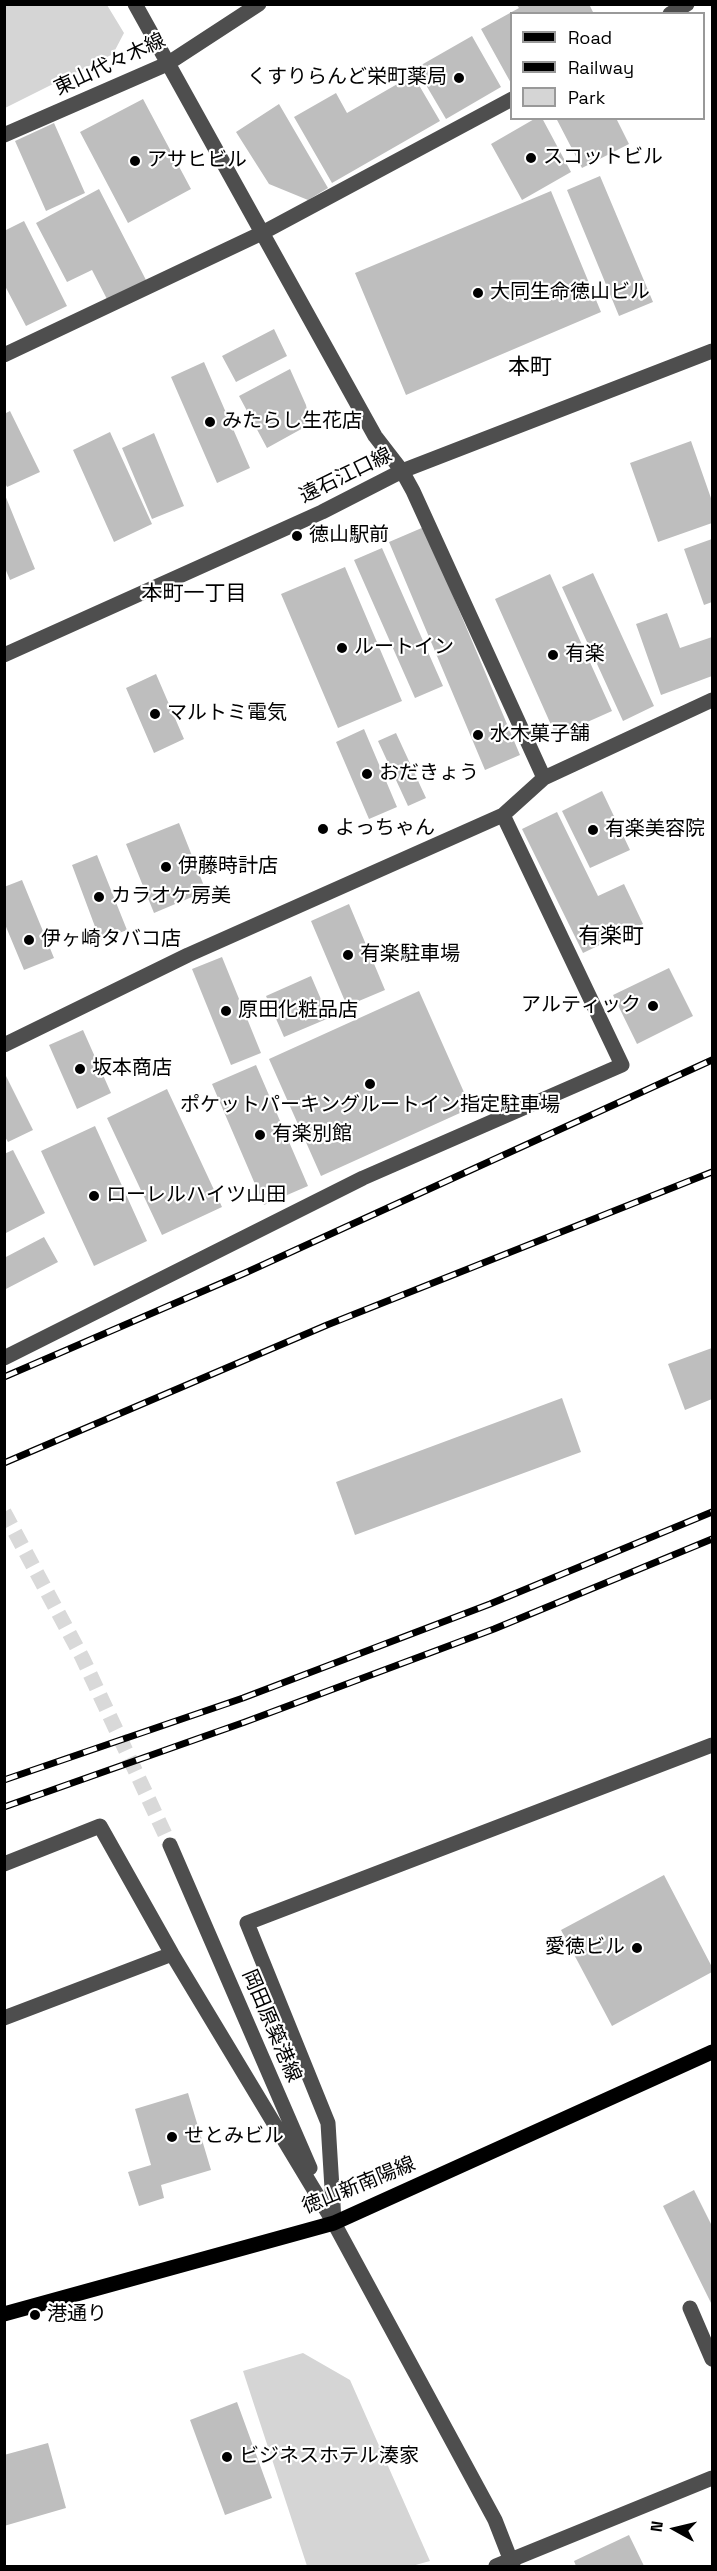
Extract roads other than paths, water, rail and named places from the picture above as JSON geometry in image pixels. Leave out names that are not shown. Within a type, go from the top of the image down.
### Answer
[{"type":"main road","name":"徳山新南陽線","points":[[4,2314],[334,2223],[712,2052]]},
{"type":"street","points":[[135,4],[375,436],[402,471],[544,778]]},
{"type":"street","name":"東山代々木線","points":[[4,135],[167,64],[259,4]]},
{"type":"street","points":[[673,12],[687,4]]},
{"type":"street","points":[[4,356],[262,233],[510,100]]},
{"type":"street","name":"遠石江口線","points":[[4,655],[322,512],[402,471],[712,351]]},
{"type":"street","points":[[4,1045],[188,955],[503,815],[544,778],[712,700]]},
{"type":"street","points":[[4,1358],[363,1178],[622,1065],[503,815]]},
{"type":"street","points":[[334,2223],[328,2123],[247,1923],[712,1744]]},
{"type":"street","points":[[4,1864],[100,1826],[172,1954],[334,2223],[495,2520],[513,2564]]},
{"type":"street","name":"岡田原築港線","points":[[170,1845],[334,2223]]},
{"type":"street","points":[[4,2018],[172,1954]]},
{"type":"street","points":[[690,2307],[712,2359]]},
{"type":"street","points":[[496,2566],[513,2564],[712,2478]]},
{"type":"tunnel","points":[[4,1512],[82,1657],[170,1845]]},
{"type":"railway","points":[[4,1377],[245,1273],[712,1060]]},
{"type":"railway","points":[[4,1463],[327,1325],[712,1172]]},
{"type":"railway","points":[[4,1780],[243,1698],[490,1604],[712,1512]]},
{"type":"railway","points":[[4,1807],[245,1722],[494,1629],[712,1539]]},
{"type":"place","name":"くすりらんど栄町薬局","points":[[459,78]]},
{"type":"place","name":"スコットビル","points":[[531,158]]},
{"type":"place","name":"アサヒビル","points":[[135,161]]},
{"type":"place","name":"大同生命徳山ビル","points":[[478,293]]},
{"type":"place","name":"みたらし生花店","points":[[210,422]]},
{"type":"place","name":"徳山駅前","points":[[297,536]]},
{"type":"place","name":"ルートイン","points":[[342,648]]},
{"type":"place","name":"有楽","points":[[553,655]]},
{"type":"place","name":"マルトミ電気","points":[[155,714]]},
{"type":"place","name":"水木菓子舗","points":[[478,735]]},
{"type":"place","name":"おだきょう","points":[[367,774]]},
{"type":"place","name":"よっちゃん","points":[[323,829]]},
{"type":"place","name":"有楽美容院","points":[[593,830]]},
{"type":"place","name":"伊藤時計店","points":[[166,867]]},
{"type":"place","name":"カラオケ房美","points":[[99,897]]},
{"type":"place","name":"伊ヶ崎タバコ店","points":[[29,940]]},
{"type":"place","name":"有楽駐車場","points":[[348,955]]},
{"type":"place","name":"アルティック","points":[[653,1006]]},
{"type":"place","name":"原田化粧品店","points":[[226,1011]]},
{"type":"place","name":"坂本商店","points":[[80,1069]]},
{"type":"place","name":"ポケットパーキングルートイン指定駐車場","points":[[370,1084]]},
{"type":"place","name":"有楽別館","points":[[260,1135]]},
{"type":"place","name":"ローレルハイツ山田","points":[[94,1196]]},
{"type":"place","name":"愛徳ビル","points":[[637,1948]]},
{"type":"place","name":"せとみビル","points":[[172,2137]]},
{"type":"place","name":"港通り","points":[[35,2315]]},
{"type":"place","name":"ビジネスホテル湊家","points":[[227,2457]]},
{"type":"district","name":"本町","points":[[530,368]]},
{"type":"district","name":"本町一丁目","points":[[194,594]]},
{"type":"district","name":"有楽町","points":[[611,937]]}]
